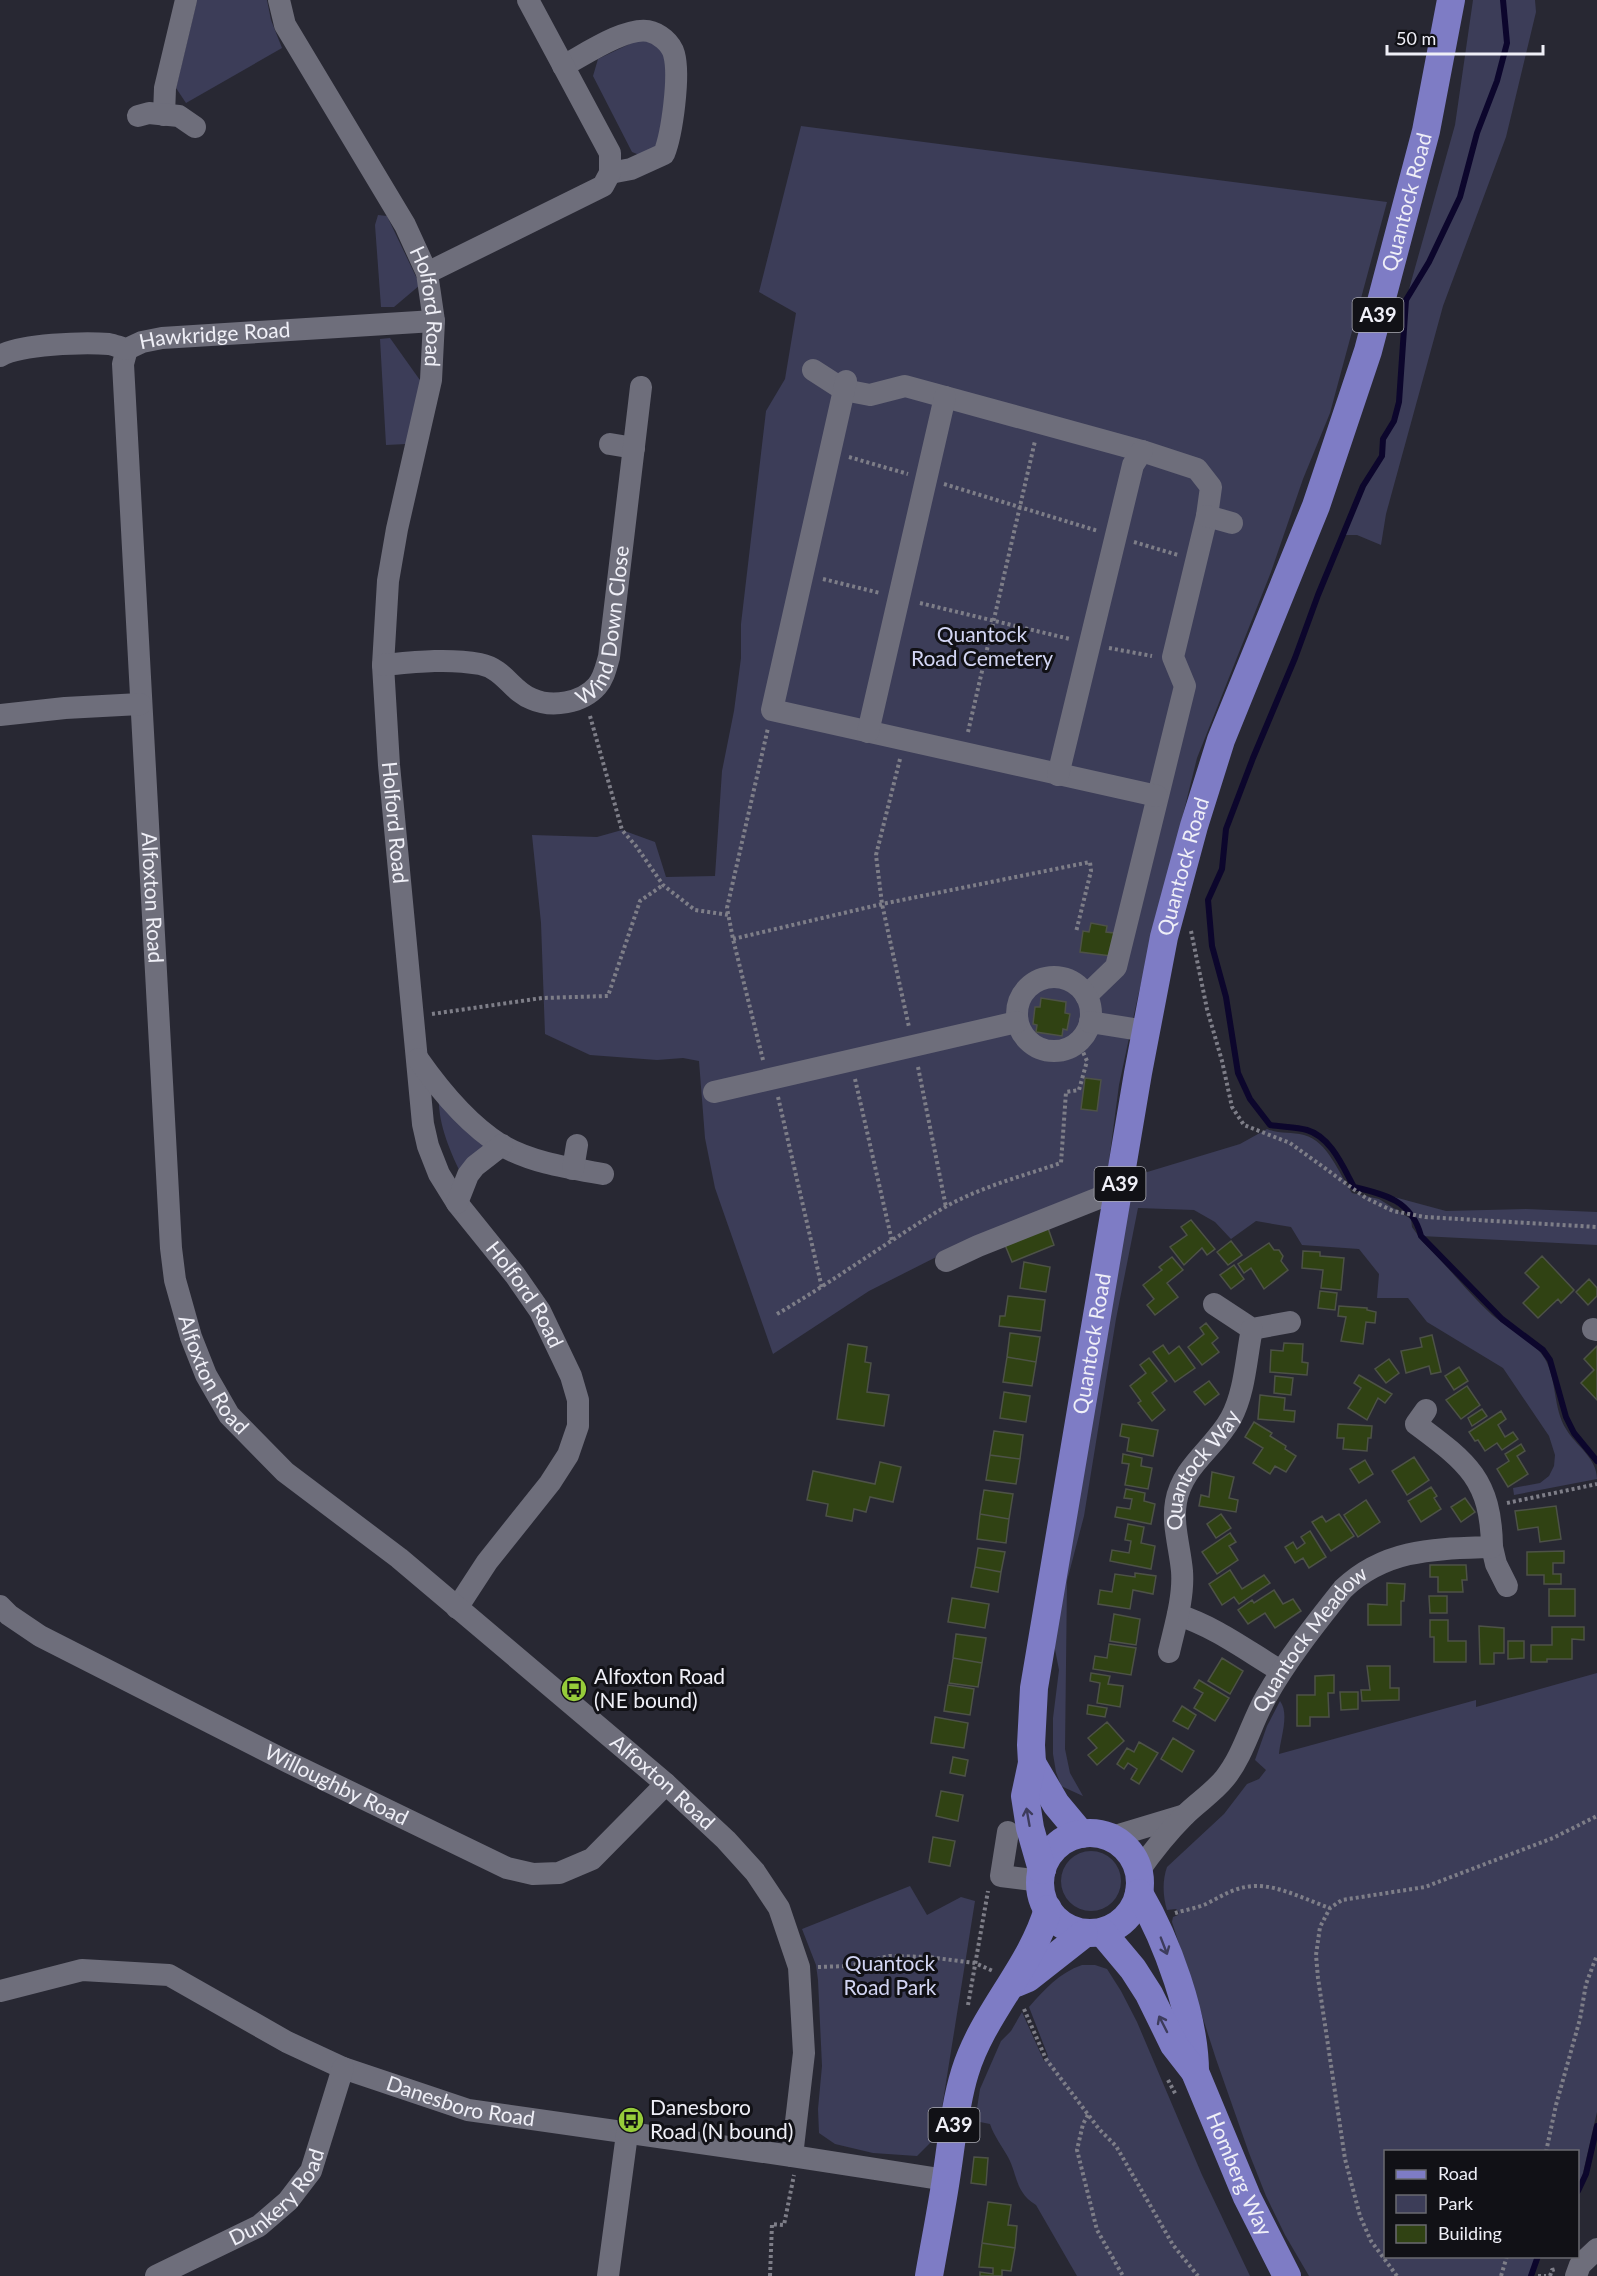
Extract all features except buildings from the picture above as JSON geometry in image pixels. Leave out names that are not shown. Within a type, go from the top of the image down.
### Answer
[{"type":"main road","name":"Quantock Road","points":[[1042,1876],[1027,1814],[1027,1782],[1032,1763],[1034,1688],[1146,1031],[1172,908],[1218,750],[1316,506],[1371,341],[1426,131],[1451,0]]},
{"type":"main road","name":"Quantock Road","points":[[1032,1763],[1056,1804],[1081,1833]]},
{"type":"main road","points":[[1042,1876],[1053,1849],[1064,1840],[1081,1833],[1092,1833],[1112,1837],[1129,1849],[1139,1882]]},
{"type":"main road","name":"A39","points":[[929,2276],[954,2121],[965,2072],[980,2037],[1042,1930],[1048,1909],[1043,1899],[1042,1876]]},
{"type":"main road","name":"A39","points":[[1010,1988],[1093,1933],[1121,1922],[1136,1905],[1139,1882]]},
{"type":"main road","name":"Homberg Way","points":[[1139,1882],[1190,2019],[1195,2048],[1195,2072]]},
{"type":"main road","points":[[1048,1909],[1057,1922],[1066,1929],[1093,1933]]},
{"type":"main road","name":"Homberg Way","points":[[1093,1933],[1133,1969],[1149,1994],[1174,2045],[1195,2072],[1247,2197],[1287,2276]]},
{"type":"street","points":[[164,115],[165,88],[186,0]]},
{"type":"street","name":"Holford Road","points":[[279,0],[285,25],[405,225],[427,273],[434,321],[431,380],[397,529],[388,581],[383,665],[390,776],[423,1124],[428,1146],[439,1174],[457,1203],[515,1275],[540,1311],[571,1376],[578,1400],[578,1426],[568,1455],[550,1483],[488,1562],[457,1608]]},
{"type":"street","points":[[427,273],[603,186],[610,173],[609,153],[528,0]]},
{"type":"street","points":[[563,66],[630,32],[648,31],[666,40],[674,52],[677,67],[669,141],[664,154],[631,169],[610,173]]},
{"type":"street","points":[[138,116],[149,113],[179,116],[195,127]]},
{"type":"street","name":"Hawkridge Road","points":[[0,356],[9,351],[27,348],[111,344],[127,349],[142,342],[162,338],[434,321]]},
{"type":"street","name":"Alfoxton Road","points":[[127,349],[123,364],[171,1248],[176,1280],[191,1337],[216,1395],[229,1415],[285,1472],[399,1558],[666,1784],[726,1840],[755,1872],[779,1908],[799,1967],[804,2053],[795,2156]]},
{"type":"street","points":[[813,370],[870,395],[905,386],[1142,451],[1197,469],[1211,487],[1207,516],[1173,657],[1185,686],[1116,967],[1086,996]]},
{"type":"street","points":[[845,385],[772,710],[1157,796]]},
{"type":"street","name":"Wind Down Close","points":[[383,665],[413,662],[481,664],[506,676],[516,688],[532,699],[554,704],[568,702],[585,695],[596,687],[604,674],[609,657],[641,387]]},
{"type":"street","points":[[868,732],[945,397]]},
{"type":"street","points":[[610,444],[634,448]]},
{"type":"street","points":[[1058,775],[1133,465],[1142,451]]},
{"type":"street","points":[[1207,516],[1232,523]]},
{"type":"street","points":[[0,715],[65,708],[140,704]]},
{"type":"street","points":[[1046,977],[1069,980],[1086,996],[1090,1007],[1087,1032],[1068,1048],[1055,1051],[1042,1050],[1031,1044],[1022,1034],[1017,1022],[1017,1011],[1026,989],[1035,982],[1046,977]]},
{"type":"street","points":[[714,1092],[1017,1022]]},
{"type":"street","points":[[1090,1022],[1146,1031]]},
{"type":"street","points":[[417,1058],[453,1101],[502,1145],[533,1158],[603,1174]]},
{"type":"street","points":[[457,1203],[468,1175],[475,1166],[502,1145]]},
{"type":"street","points":[[573,1168],[577,1145]]},
{"type":"street","points":[[946,1261],[1119,1190]]},
{"type":"street","points":[[1214,1304],[1252,1329],[1290,1322]]},
{"type":"street","name":"Quantock Way","points":[[1169,1652],[1178,1615],[1182,1573],[1175,1502],[1188,1472],[1230,1421],[1239,1401],[1252,1329]]},
{"type":"street","points":[[1415,1424],[1457,1457],[1471,1472],[1486,1496],[1496,1564],[1507,1586]]},
{"type":"street","name":"Quantock Meadow","points":[[1139,1882],[1154,1849],[1185,1815],[1210,1794],[1238,1760],[1281,1671],[1343,1589],[1355,1577],[1374,1565],[1403,1555],[1492,1546]]},
{"type":"street","name":"Willoughby Road","points":[[0,1606],[40,1636],[288,1762],[507,1868],[534,1874],[559,1873],[592,1859],[666,1784]]},
{"type":"street","points":[[1178,1615],[1219,1631],[1251,1654],[1281,1671]]},
{"type":"street","name":"Quantock Meadow","points":[[1112,1837],[1185,1815]]},
{"type":"street","points":[[1008,1832],[999,1886],[1042,1876]]},
{"type":"street","name":"Danesboro Road","points":[[0,1991],[82,1970],[169,1974],[287,2042],[343,2068],[468,2110],[795,2156],[946,2180]]},
{"type":"street","name":"Dunkery Road","points":[[156,2276],[259,2226],[288,2201],[310,2171],[343,2068]]},
{"type":"street","points":[[608,2276],[627,2134]]},
{"type":"street","points":[[1576,2276],[1580,2265],[1597,2248]]},
{"type":"path","points":[[963,754],[1040,423]]},
{"type":"path","points":[[830,452],[1196,561]]},
{"type":"path","points":[[802,574],[1090,644],[1175,661]]},
{"type":"path","points":[[585,695],[622,830],[663,885],[695,910],[729,915]]},
{"type":"path","points":[[772,710],[727,908],[822,1288]]},
{"type":"path","points":[[905,741],[876,855],[882,904],[946,1207]]},
{"type":"path","points":[[733,939],[882,904],[1090,862],[1091,871],[1076,932]]},
{"type":"path","points":[[413,1016],[542,998],[608,996],[640,900],[663,885]]},
{"type":"path","points":[[1190,921],[1206,1009],[1222,1061],[1232,1107],[1244,1125],[1290,1143],[1366,1198],[1393,1211],[1425,1217],[1597,1227]]},
{"type":"path","points":[[777,1314],[822,1288],[946,1207],[981,1190],[1061,1163],[1066,1092],[1079,1090],[1087,1061],[1078,1041]]},
{"type":"path","points":[[850,1061],[892,1241]]},
{"type":"path","points":[[1489,1508],[1597,1484]]},
{"type":"path","points":[[1397,2276],[1371,2241],[1360,2216],[1345,2159],[1316,1955],[1320,1927],[1330,1908],[1342,1900],[1425,1887],[1553,1839],[1597,1816]]},
{"type":"path","points":[[1169,1915],[1206,1904],[1238,1888],[1254,1886],[1271,1888],[1330,1908]]},
{"type":"path","points":[[967,2013],[979,1944]]},
{"type":"path","points":[[1546,2150],[1580,2019],[1586,1984],[1597,1955]]},
{"type":"path","points":[[799,1967],[848,1966],[889,1956],[928,1957],[975,1963],[1010,1988],[1046,2059],[1116,2146],[1173,2244],[1198,2276]]},
{"type":"path","points":[[1089,2115],[1083,2124],[1077,2150],[1097,2230],[1123,2276]]},
{"type":"path","points":[[770,2276],[772,2223],[784,2225],[795,2156]]},
{"type":"path","points":[[1501,2276],[1506,2258]]},
{"type":"path","points":[[1538,2276],[1545,2276]]},
{"type":"green space","points":[[197,0],[267,0],[271,20],[282,48],[186,103],[176,88]]},
{"type":"green space","points":[[1473,0],[1535,0],[1536,12],[1506,137],[1443,306],[1386,514],[1381,545],[1357,535],[1343,535],[1363,486],[1382,456],[1383,439],[1394,422],[1399,402],[1406,300],[1455,125]]},
{"type":"green space","points":[[642,38],[651,38],[672,60],[665,141],[642,156],[632,152],[593,76],[598,59]]},
{"type":"green space","name":"Quantock Road Cemetery","points":[[801,126],[1387,202],[1330,413],[1303,479],[1271,572],[1197,758],[1138,996],[1119,1085],[1105,1191],[962,1244],[869,1291],[773,1354],[715,1188],[705,1138],[699,1061],[683,1058],[657,1060],[590,1055],[545,1034],[541,923],[532,835],[597,837],[622,830],[655,842],[666,877],[715,876],[722,771],[734,711],[741,658],[741,624],[766,411],[785,379],[796,313],[759,292]]},
{"type":"green space","points":[[378,215],[387,216],[420,285],[394,307],[381,307],[375,225]]},
{"type":"green space","points":[[390,338],[422,383],[406,444],[386,445],[380,339]]},
{"type":"green space","points":[[439,1094],[489,1140],[462,1176],[442,1126]]},
{"type":"green space","points":[[1267,1129],[1304,1135],[1320,1144],[1332,1159],[1352,1193],[1379,1199],[1411,1219],[1412,1227],[1422,1241],[1483,1306],[1498,1320],[1528,1340],[1540,1352],[1552,1376],[1562,1421],[1570,1435],[1590,1458],[1597,1479],[1514,1495],[1513,1488],[1540,1483],[1549,1476],[1554,1466],[1555,1455],[1549,1436],[1503,1368],[1427,1322],[1408,1298],[1377,1298],[1379,1274],[1359,1249],[1302,1245],[1291,1227],[1256,1221],[1231,1239],[1215,1222],[1194,1210],[1138,1208],[1116,1319],[1084,1516],[1067,1581],[1065,1749],[1070,1773],[1083,1796],[1061,1786],[1056,1772],[1053,1754],[1053,1718],[1059,1670],[1053,1639],[1134,1176],[1240,1144]]},
{"type":"green space","points":[[1383,1194],[1446,1211],[1526,1209],[1597,1212],[1597,1245],[1421,1236],[1417,1221]]},
{"type":"green space","points":[[1597,1673],[1597,2112],[1582,2177],[1579,2185],[1579,2150],[1384,2150],[1384,2258],[1536,2258],[1530,2276],[1309,2276],[1285,2235],[1249,2153],[1172,1922],[1173,1917],[1179,1912],[1176,1909],[1167,1910],[1164,1894],[1165,1872],[1167,1867],[1224,1814],[1247,1784],[1259,1779],[1266,1770],[1255,1760],[1267,1726],[1280,1701],[1283,1706],[1284,1720],[1279,1754],[1476,1700],[1476,1707]]},
{"type":"green space","points":[[1091,1851],[1108,1856],[1116,1864],[1121,1881],[1116,1898],[1108,1906],[1091,1911],[1074,1906],[1066,1898],[1061,1881],[1066,1864],[1074,1856]]},
{"type":"green space","name":"Quantock Road Park","points":[[910,1886],[927,1915],[961,1897],[975,1901],[940,2120],[932,2141],[917,2156],[873,2153],[835,2144],[819,2133],[818,2109],[822,2066],[818,1980],[816,1965],[802,1929]]},
{"type":"green space","points":[[1082,1965],[1095,1965],[1107,1969],[1121,1991],[1137,2022],[1202,2175],[1250,2276],[1077,2276],[1036,2205],[1024,2195],[1008,2157],[990,2124],[975,2121],[980,2089],[1001,2041],[1011,2031],[1022,2012],[1044,2061],[1048,2056],[1029,2007],[1059,1977]]},
{"type":"waterway","points":[[1503,0],[1507,43],[1497,81],[1477,133],[1460,197],[1429,262],[1406,300],[1399,402],[1394,421],[1383,439],[1382,456],[1363,486],[1253,758],[1226,829],[1222,869],[1208,900],[1212,946],[1226,997],[1238,1073],[1250,1099],[1270,1125],[1307,1130],[1323,1139],[1341,1162],[1354,1187],[1386,1196],[1404,1207],[1417,1224],[1421,1236],[1502,1319],[1543,1350],[1550,1360],[1566,1417],[1574,1433],[1597,1461]]},
{"type":"waterway","points":[[1579,2189],[1586,2174],[1597,2126]]},
{"type":"waterway","points":[[1531,2276],[1537,2258]]},
{"type":"place","name":"Alfoxton Road (NE bound)","points":[[574,1689]]},
{"type":"place","name":"Danesboro Road (N bound)","points":[[631,2120]]}]
